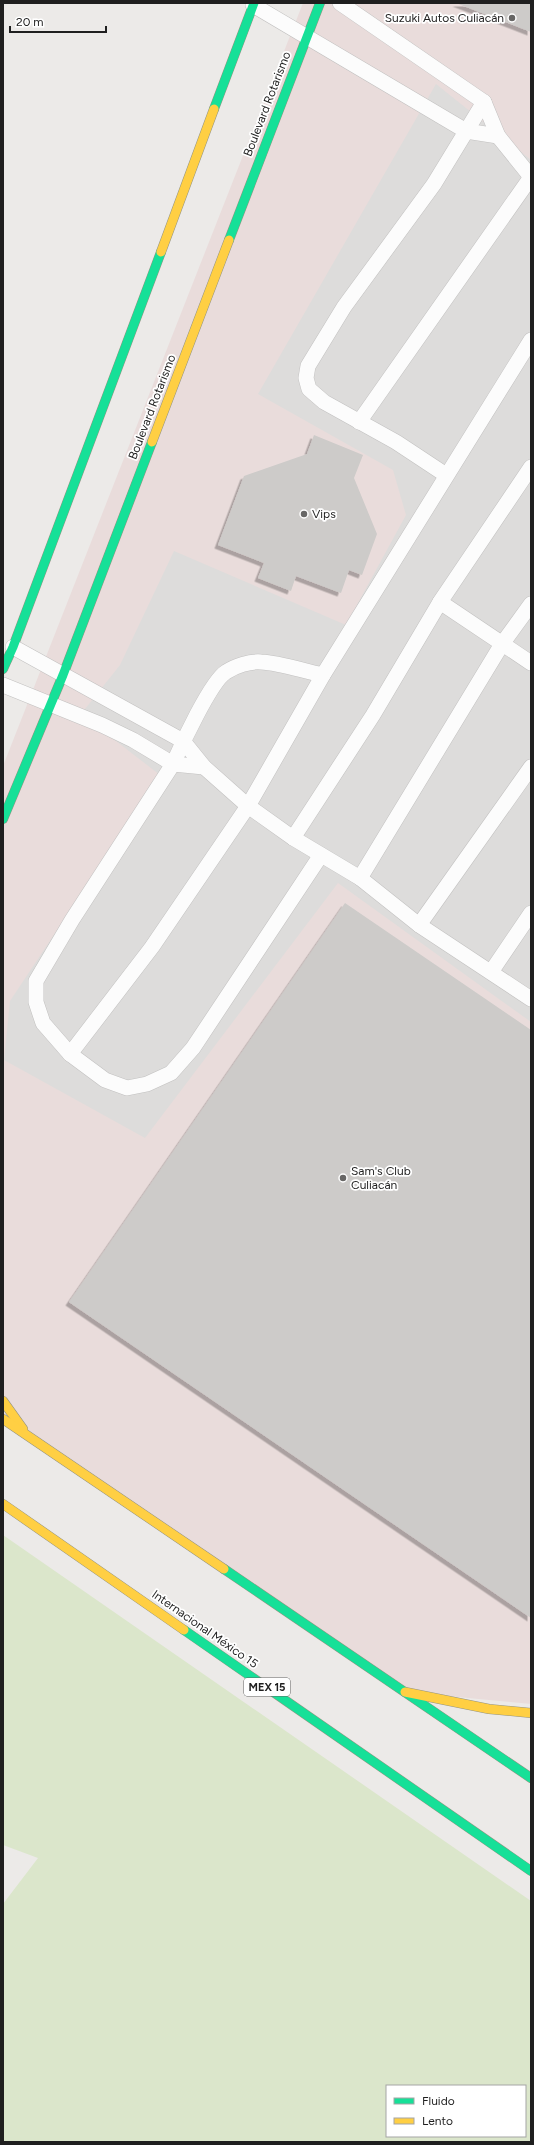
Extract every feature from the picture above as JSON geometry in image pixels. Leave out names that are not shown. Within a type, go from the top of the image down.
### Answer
[{"type":"street","name":"Boulevard Rotarismo","points":[[3,819],[63,675],[306,35],[320,3]]},
{"type":"street","points":[[3,669],[13,647],[254,4]]},
{"type":"street","points":[[3,1401],[31,1439]]},
{"type":"street","points":[[3,1419],[531,1778]]},
{"type":"street","name":"Internacional México 15","points":[[3,1504],[531,1871]]},
{"type":"street","points":[[406,1692],[489,1709],[531,1713]]},
{"type":"lane","points":[[340,3],[484,102],[498,136],[531,177],[359,422]]},
{"type":"lane","points":[[254,4],[466,131],[498,136]]},
{"type":"lane","points":[[446,475],[396,442],[324,402],[310,389],[306,378],[308,366],[344,307],[434,184],[484,102]]},
{"type":"lane","points":[[70,1054],[152,947],[248,806],[323,675],[531,340]]},
{"type":"lane","points":[[293,838],[373,715],[440,602],[531,467]]},
{"type":"lane","points":[[440,602],[531,663]]},
{"type":"lane","points":[[360,878],[502,644],[531,604]]},
{"type":"lane","points":[[13,647],[183,741],[204,767],[248,806],[293,838],[360,878],[419,925],[531,999]]},
{"type":"lane","points":[[321,855],[193,1048],[171,1073],[147,1084],[127,1088],[105,1080],[70,1054],[43,1023],[36,1002],[36,981],[72,920],[173,764],[183,741],[213,687],[225,672],[241,665],[260,662],[323,675]]},
{"type":"lane","points":[[3,685],[133,740],[173,764],[204,767]]},
{"type":"lane","points":[[419,925],[531,767]]},
{"type":"lane","points":[[491,972],[531,913]]},
{"type":"shaded area","points":[[303,3],[531,3],[531,1704],[405,1692],[3,1413],[3,766]]},
{"type":"shaded area","points":[[436,84],[531,160],[531,1022],[338,883],[145,1138],[4,1060],[10,1001],[160,775],[81,714],[120,665],[174,551],[346,625],[406,515],[393,470],[258,394]]},
{"type":"green space","points":[[3,1535],[531,1901],[531,2142],[3,2142],[3,1904],[38,1858],[3,1845]]},
{"type":"building","name":"Suzuki Autos Culiacán","points":[[456,3],[531,3],[531,32]]},
{"type":"building","points":[[314,435],[363,455],[354,478],[377,534],[362,575],[349,570],[341,593],[296,576],[291,591],[258,578],[264,563],[218,545],[244,476],[307,454]]},
{"type":"building","name":"Sam's Club Culiacán","points":[[345,903],[531,1030],[531,1618],[69,1302]]},
{"type":"traffic: fast","points":[[214,109],[254,3]]},
{"type":"traffic: fast","points":[[229,240],[320,3]]},
{"type":"traffic: fast","points":[[3,669],[13,647],[161,252]]},
{"type":"traffic: fast","points":[[3,819],[63,675],[152,442]]},
{"type":"traffic: fast","points":[[224,1569],[531,1778]]},
{"type":"traffic: fast","points":[[184,1630],[531,1871]]},
{"type":"traffic: slow","points":[[161,252],[214,109]]},
{"type":"traffic: slow","points":[[152,442],[229,240]]},
{"type":"traffic: slow","points":[[3,1401],[23,1429]]},
{"type":"traffic: slow","points":[[3,1419],[224,1569]]},
{"type":"traffic: slow","points":[[3,1504],[184,1630]]},
{"type":"traffic: slow","points":[[405,1692],[489,1709],[531,1713]]},
{"type":"place","name":"Suzuki Autos Culiacán","points":[[512,18]]},
{"type":"place","name":"Vips","points":[[304,514]]},
{"type":"place","name":"Sam's Club Culiacán","points":[[343,1178]]}]
